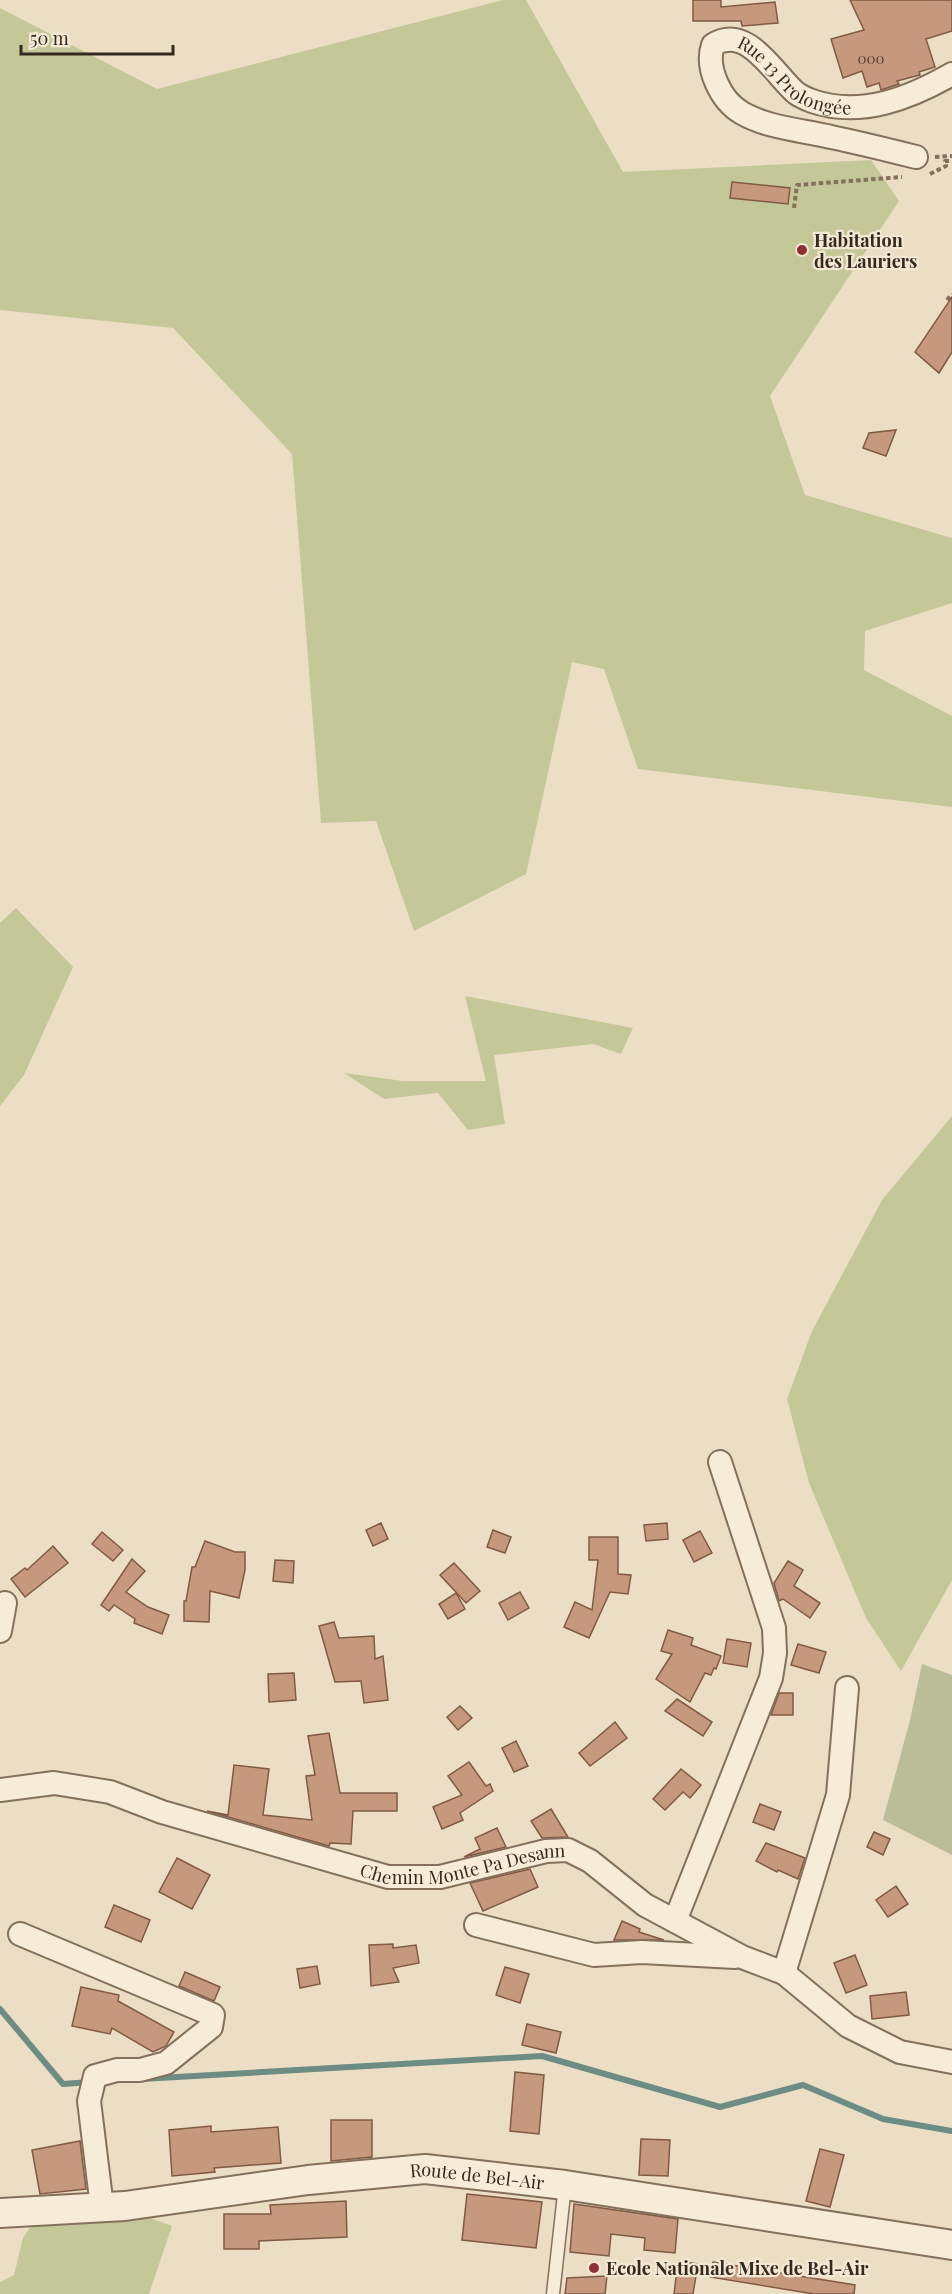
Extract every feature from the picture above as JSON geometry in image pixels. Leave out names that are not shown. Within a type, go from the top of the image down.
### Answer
[{"type":"street","name":"Rue 13 Prolongée","points":[[922,166],[768,124],[740,112],[723,94],[715,78],[710,52],[712,45],[726,40],[745,43],[770,64],[797,94],[813,101],[836,106],[881,105],[912,94],[952,74]]},
{"type":"street","points":[[675,1922],[771,1678],[775,1653],[774,1628],[720,1462]]},
{"type":"street","points":[[0,1631],[5,1603]]},
{"type":"street","points":[[784,1973],[838,1795],[847,1688]]},
{"type":"street","name":"Chemin Monte Pa Desann","points":[[0,1790],[54,1783],[110,1792],[162,1812],[388,1877],[440,1877],[546,1851],[568,1850],[590,1861],[645,1905],[742,1957],[784,1973],[848,2026],[900,2052],[952,2062]]},
{"type":"street","points":[[476,1925],[594,1955],[642,1952],[742,1957]]},
{"type":"street","points":[[20,1934],[213,2015],[211,2027],[166,2063],[140,2070],[117,2070],[93,2081],[89,2101],[102,2207]]},
{"type":"street","name":"Route de Bel-Air","points":[[0,2213],[102,2207],[308,2180],[425,2169],[565,2185],[952,2245]]},
{"type":"lane","points":[[553,2294],[565,2185]]},
{"type":"path","points":[[922,166],[946,166],[945,161],[952,161]]},
{"type":"path","points":[[794,208],[797,185],[904,176]]},
{"type":"path","points":[[947,300],[952,294]]},
{"type":"green space","points":[[503,0],[526,0],[623,172],[871,160],[899,201],[770,396],[805,495],[952,538],[952,603],[865,631],[864,670],[952,716],[952,807],[638,769],[604,669],[572,662],[526,874],[414,931],[376,821],[321,823],[292,454],[173,328],[0,310],[0,8],[157,89]]},
{"type":"green space","points":[[16,908],[73,967],[24,1075],[0,1106],[0,923]]},
{"type":"green space","points":[[465,996],[633,1028],[621,1054],[593,1044],[494,1055],[505,1124],[468,1130],[438,1093],[384,1099],[344,1073],[403,1081],[486,1081]]},
{"type":"green space","points":[[952,1116],[952,1580],[901,1671],[866,1618],[809,1483],[787,1399],[812,1331],[882,1200]]},
{"type":"green space","points":[[922,1664],[952,1675],[952,1855],[883,1820],[910,1720]]},
{"type":"green space","points":[[87,2195],[172,2226],[149,2294],[0,2294],[0,2282],[14,2275],[23,2238],[43,2208]]},
{"type":"building","points":[[693,0],[721,0],[721,7],[775,2],[778,23],[742,26],[741,21],[693,21]]},
{"type":"building","points":[[850,0],[952,0],[952,31],[926,39],[935,67],[919,72],[920,75],[897,81],[899,84],[881,90],[879,83],[867,87],[862,71],[843,78],[831,39],[864,30]]},
{"type":"building","name":"Habitation des Lauriers","points":[[732,182],[790,188],[788,204],[730,198]]},
{"type":"building","points":[[952,297],[952,352],[939,373],[915,352]]},
{"type":"building","points":[[896,430],[886,456],[863,448],[869,433]]},
{"type":"building","points":[[381,1523],[388,1539],[373,1546],[366,1530]]},
{"type":"building","points":[[667,1523],[668,1539],[646,1541],[644,1525]]},
{"type":"building","points":[[493,1530],[511,1537],[505,1553],[487,1547]]},
{"type":"building","points":[[700,1531],[712,1553],[694,1562],[683,1540]]},
{"type":"building","points":[[102,1532],[123,1550],[113,1561],[92,1544]]},
{"type":"building","points":[[589,1537],[618,1537],[618,1574],[631,1575],[628,1594],[610,1592],[589,1638],[564,1627],[575,1602],[592,1610],[598,1560],[589,1560]]},
{"type":"building","points":[[205,1541],[235,1552],[245,1552],[245,1570],[239,1598],[210,1591],[209,1622],[184,1621],[184,1601],[186,1601],[192,1567],[195,1567]]},
{"type":"building","points":[[53,1546],[68,1563],[25,1597],[11,1579],[25,1568],[27,1570]]},
{"type":"building","points":[[132,1559],[145,1571],[126,1592],[148,1607],[169,1615],[162,1634],[134,1623],[135,1619],[114,1605],[109,1611],[101,1605]]},
{"type":"building","points":[[275,1560],[294,1561],[293,1583],[273,1581]]},
{"type":"building","points":[[788,1561],[803,1570],[794,1586],[820,1603],[810,1618],[783,1599],[779,1601],[774,1583]]},
{"type":"building","points":[[454,1563],[480,1591],[466,1603],[440,1575]]},
{"type":"building","points":[[520,1592],[529,1608],[508,1620],[499,1603]]},
{"type":"building","points":[[456,1593],[465,1609],[448,1619],[439,1604]]},
{"type":"building","points":[[334,1622],[339,1638],[374,1636],[375,1659],[383,1656],[388,1700],[364,1703],[361,1681],[335,1682],[319,1626]]},
{"type":"building","points":[[668,1630],[693,1638],[691,1645],[721,1656],[711,1675],[705,1673],[690,1702],[656,1679],[672,1654],[661,1651]]},
{"type":"building","points":[[727,1639],[751,1643],[747,1667],[723,1663]]},
{"type":"building","points":[[798,1644],[826,1652],[819,1673],[791,1665]]},
{"type":"building","points":[[294,1673],[296,1700],[269,1702],[268,1674]]},
{"type":"building","points":[[779,1693],[793,1693],[793,1715],[771,1715]]},
{"type":"building","points":[[677,1699],[712,1722],[703,1736],[665,1711]]},
{"type":"building","points":[[460,1706],[472,1718],[458,1730],[447,1717]]},
{"type":"building","points":[[615,1722],[627,1738],[590,1766],[579,1753]]},
{"type":"building","points":[[329,1733],[340,1793],[397,1793],[397,1811],[353,1811],[351,1844],[330,1843],[329,1846],[207,1811],[228,1815],[234,1765],[269,1769],[263,1815],[312,1820],[306,1776],[315,1775],[308,1736]]},
{"type":"building","points":[[516,1741],[528,1766],[514,1772],[502,1748]]},
{"type":"building","points":[[469,1762],[486,1786],[490,1784],[493,1791],[460,1813],[463,1820],[442,1829],[433,1807],[462,1795],[448,1776]]},
{"type":"building","points":[[681,1769],[701,1785],[690,1798],[683,1792],[665,1810],[653,1799]]},
{"type":"building","points":[[760,1804],[781,1812],[774,1830],[753,1822]]},
{"type":"building","points":[[551,1809],[568,1837],[542,1838],[531,1821]]},
{"type":"building","points":[[497,1828],[506,1847],[464,1857],[480,1849],[475,1838]]},
{"type":"building","points":[[874,1832],[890,1839],[883,1855],[867,1847]]},
{"type":"building","points":[[766,1843],[805,1858],[798,1879],[778,1870],[777,1872],[756,1861]]},
{"type":"building","points":[[177,1858],[210,1875],[192,1909],[159,1892]]},
{"type":"building","points":[[530,1869],[538,1887],[483,1911],[470,1883]]},
{"type":"building","points":[[896,1886],[908,1904],[888,1917],[876,1900]]},
{"type":"building","points":[[114,1905],[150,1920],[141,1942],[105,1927]]},
{"type":"building","points":[[622,1921],[640,1929],[639,1932],[664,1940],[614,1940]]},
{"type":"building","points":[[393,1944],[393,1948],[416,1945],[419,1963],[393,1968],[399,1982],[371,1986],[369,1945]]},
{"type":"building","points":[[855,1955],[867,1985],[846,1993],[834,1963]]},
{"type":"building","points":[[317,1966],[320,1984],[300,1988],[297,1969]]},
{"type":"building","points":[[505,1967],[529,1974],[520,2003],[496,1995]]},
{"type":"building","points":[[185,1972],[220,1987],[214,2001],[179,1986]]},
{"type":"building","points":[[81,1987],[119,1995],[118,2001],[174,2032],[166,2046],[153,2052],[112,2028],[110,2034],[72,2026]]},
{"type":"building","points":[[906,1992],[909,2015],[872,2019],[870,1996]]},
{"type":"building","points":[[527,2024],[561,2032],[556,2053],[522,2045]]},
{"type":"building","points":[[515,2072],[544,2075],[539,2134],[510,2131]]},
{"type":"building","points":[[331,2120],[372,2120],[372,2157],[331,2161]]},
{"type":"building","points":[[211,2126],[211,2132],[278,2127],[281,2163],[214,2168],[215,2172],[172,2176],[169,2130]]},
{"type":"building","points":[[641,2139],[670,2140],[668,2176],[639,2175]]},
{"type":"building","points":[[80,2141],[86,2189],[40,2194],[32,2150]]},
{"type":"building","points":[[820,2149],[844,2155],[830,2207],[806,2201]]},
{"type":"building","points":[[467,2194],[542,2202],[536,2248],[462,2240]]},
{"type":"building","points":[[346,2201],[347,2237],[259,2241],[259,2249],[224,2249],[224,2214],[271,2214],[270,2205]]},
{"type":"building","points":[[574,2204],[678,2219],[675,2253],[644,2250],[645,2238],[611,2234],[609,2256],[570,2252]]},
{"type":"building","points":[[678,2261],[698,2264],[693,2294],[674,2294]]},
{"type":"building","points":[[713,2262],[855,2285],[854,2294],[814,2294],[710,2277]]},
{"type":"building","points":[[607,2276],[605,2294],[565,2294],[567,2278]]},
{"type":"waterway","points":[[0,2009],[63,2084],[90,2082]]},
{"type":"waterway","points":[[142,2079],[542,2056],[720,2107],[803,2085],[883,2119],[952,2131]]},
{"type":"place","name":"Habitation des Lauriers","points":[[802,250]]},
{"type":"place","name":"Ecole Nationale Mixe de Bel-Air","points":[[594,2268]]}]
